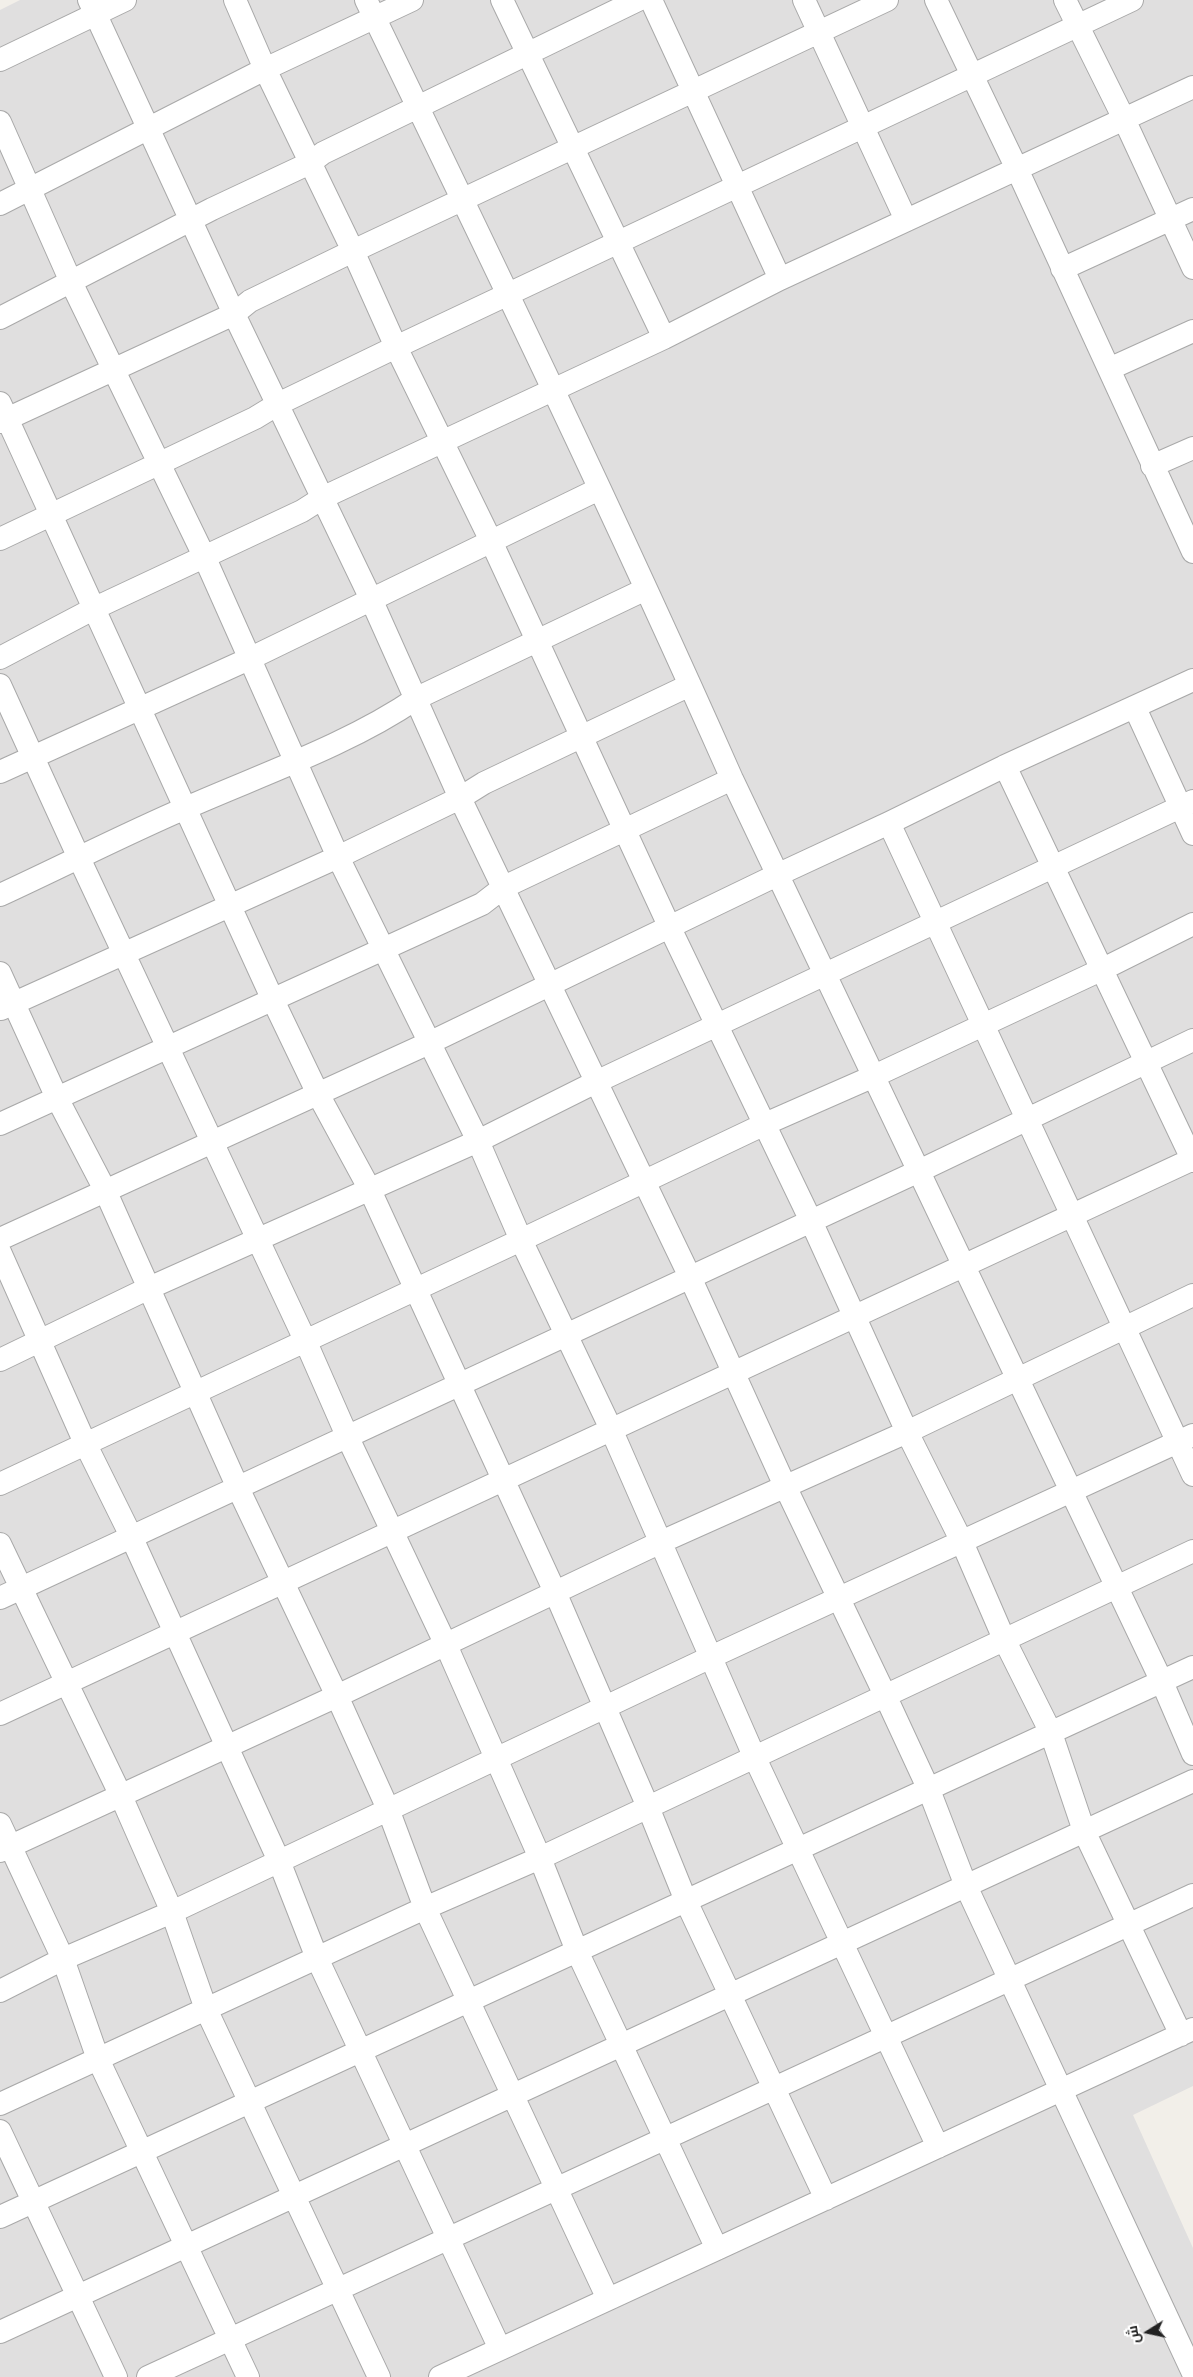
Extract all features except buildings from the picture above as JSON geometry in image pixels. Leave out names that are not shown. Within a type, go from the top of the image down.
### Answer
[{"type":"street","points":[[0,60],[92,7],[125,0]]},
{"type":"street","points":[[235,0],[265,69],[353,251],[396,347],[491,541],[670,928],[811,1221],[907,1432],[962,1542],[1004,1639],[1051,1733],[1084,1831],[1128,1924],[1187,2032],[440,2377]]},
{"type":"street","points":[[0,204],[265,69],[370,9],[412,0]]},
{"type":"street","points":[[502,0],[664,338]]},
{"type":"street","points":[[0,318],[191,222],[212,209],[310,163],[323,152],[638,0]]},
{"type":"street","points":[[651,0],[780,279]]},
{"type":"street","points":[[804,0],[906,220]]},
{"type":"street","points":[[826,2199],[686,1901],[648,1807],[555,1592],[504,1480],[369,1188],[318,1094],[272,998],[95,608],[3,415],[115,370],[234,314],[250,301],[353,251],[887,0]]},
{"type":"street","points":[[936,0],[1017,169],[1193,552]]},
{"type":"street","points":[[1065,0],[1124,119],[1193,268]]},
{"type":"street","points":[[0,539],[51,513],[255,418],[278,404],[507,294],[738,187],[1132,0]]},
{"type":"street","points":[[92,7],[234,314],[324,497],[417,698],[460,798],[690,1277],[785,1486],[885,1695],[929,1790],[966,1886],[1063,2089],[1193,2373]]},
{"type":"street","points":[[370,9],[464,200],[777,875],[1162,1682],[1193,1754]]},
{"type":"street","points":[[0,658],[95,608],[302,511],[324,497],[443,440],[664,338],[780,279],[1193,88]]},
{"type":"street","points":[[0,122],[71,282],[160,462],[251,658],[338,857],[478,1141],[521,1240],[611,1429],[754,1756],[938,2147]]},
{"type":"street","points":[[1062,269],[1193,209]]},
{"type":"street","points":[[1109,369],[1193,331]]},
{"type":"street","points":[[1152,466],[1193,448]]},
{"type":"street","points":[[0,772],[251,658],[599,489]]},
{"type":"street","points":[[0,895],[186,808],[296,761],[393,714],[417,698],[646,589]]},
{"type":"street","points":[[0,1239],[429,1043],[1006,766],[1193,680]]},
{"type":"street","points":[[0,685],[123,953],[305,1340],[348,1438],[446,1644],[540,1858],[577,1951],[717,2249]]},
{"type":"street","points":[[7,1006],[123,953],[231,907],[338,857],[460,798],[484,783],[580,736],[690,685]]},
{"type":"street","points":[[1135,708],[1187,804],[1193,834]]},
{"type":"street","points":[[0,1714],[282,1581],[392,1532],[855,1315],[1193,1160],[1006,766]]},
{"type":"street","points":[[0,1124],[272,998],[482,904],[504,887],[732,779]]},
{"type":"street","points":[[0,1360],[149,1288],[369,1188],[478,1141],[596,1082],[826,976],[1187,804]]},
{"type":"street","points":[[889,823],[1124,1328],[1185,1438],[1193,1475]]},
{"type":"street","points":[[0,1484],[195,1391],[521,1240],[644,1180],[872,1077],[981,1024],[1103,969],[1193,924]]},
{"type":"street","points":[[0,974],[7,1006],[58,1098],[105,1190],[238,1488],[337,1696],[388,1809],[425,1908],[608,2299]]},
{"type":"street","points":[[0,1598],[919,1172],[1193,1040]]},
{"type":"street","points":[[0,1252],[85,1444],[131,1536],[279,1861],[317,1958],[500,2349]]},
{"type":"street","points":[[5,1848],[337,1696],[661,1542],[907,1432],[1193,1295]]},
{"type":"street","points":[[0,1991],[63,1959],[172,1912],[711,1657],[1185,1438]]},
{"type":"street","points":[[0,1544],[121,1796],[172,1912],[206,2009],[379,2377]]},
{"type":"street","points":[[0,2104],[425,1908],[540,1858],[1193,1551]]},
{"type":"street","points":[[0,2217],[1193,1667]]},
{"type":"street","points":[[0,2332],[1193,1781]]},
{"type":"street","points":[[0,1824],[5,1848],[63,1959],[98,2059],[248,2377]]},
{"type":"street","points":[[148,2377],[1193,1895]]},
{"type":"street","points":[[0,2131],[116,2377]]},
{"type":"shaded area","points":[[20,0],[1193,0],[1193,2086],[1133,2115],[1193,2248],[1193,2377],[0,2377],[0,10]]}]
